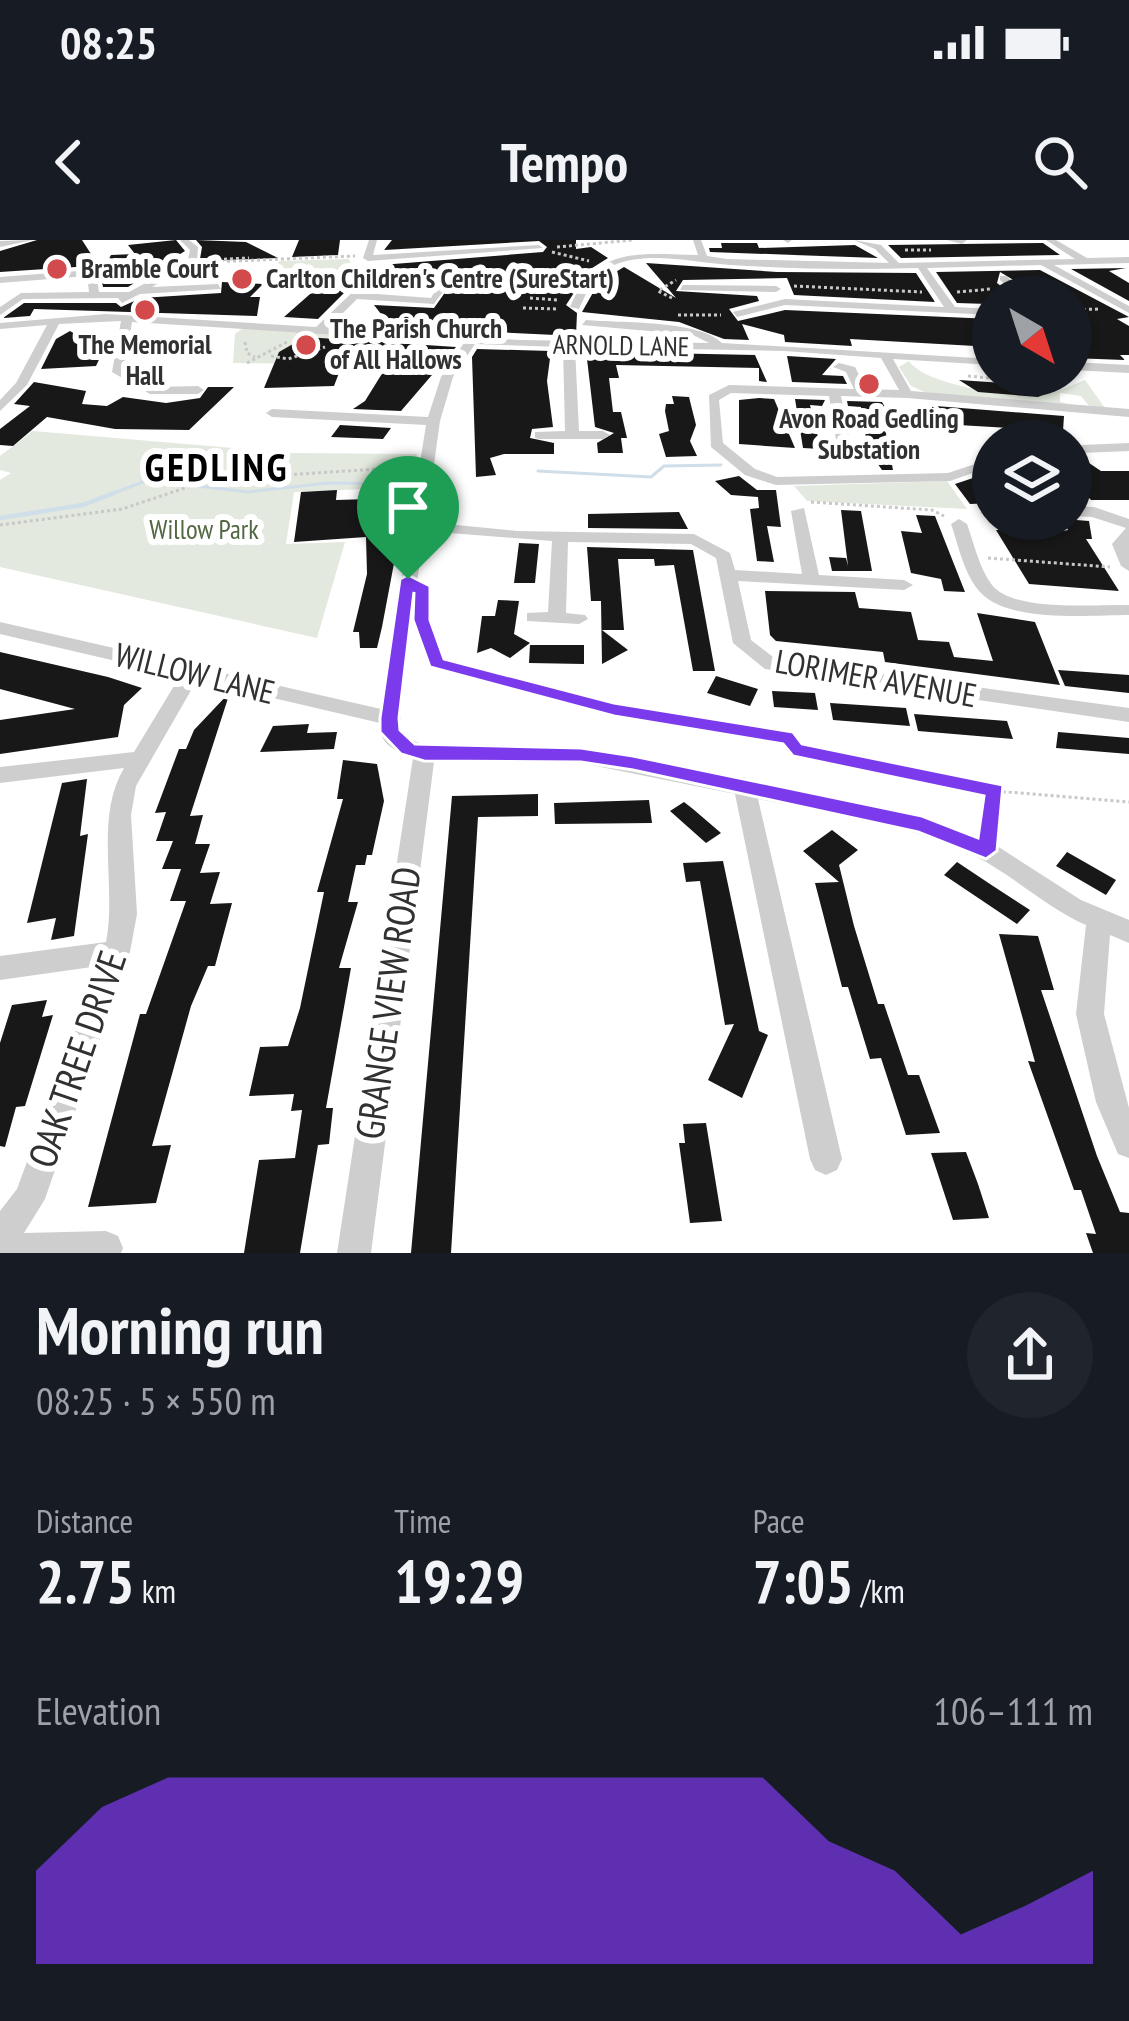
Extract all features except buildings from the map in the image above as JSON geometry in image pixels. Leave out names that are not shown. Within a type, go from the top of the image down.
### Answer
[{"type":"street","points":[[0,244],[29,240]]},
{"type":"street","points":[[106,317],[115,304],[190,262],[195,249],[184,240]]},
{"type":"street","points":[[321,328],[363,288],[374,240]]},
{"type":"street","points":[[697,240],[704,258]]},
{"type":"street","points":[[785,240],[778,248],[787,262]]},
{"type":"street","points":[[1050,240],[1085,261]]},
{"type":"street","points":[[858,241],[881,250],[897,266]]},
{"type":"street","points":[[956,243],[978,264]]},
{"type":"street","points":[[367,260],[541,248]]},
{"type":"street","points":[[575,304],[584,280],[603,265],[640,258],[897,266],[1125,263]]},
{"type":"street","points":[[1042,262],[1129,310]]},
{"type":"street","points":[[758,263],[785,302]]},
{"type":"street","points":[[848,265],[856,306]]},
{"type":"street","points":[[920,265],[953,312]]},
{"type":"street","points":[[0,280],[92,274],[94,292]]},
{"type":"street","points":[[355,296],[434,301],[442,286]]},
{"type":"street","points":[[0,312],[21,296],[218,287]]},
{"type":"street","points":[[683,288],[775,287]]},
{"type":"street","points":[[738,314],[785,302],[972,312]]},
{"type":"street","name":"ARNOLD LANE","points":[[0,326],[106,317],[569,346],[972,361]]},
{"type":"street","points":[[127,318],[118,372],[154,391],[198,390]]},
{"type":"street","points":[[0,406],[21,386],[54,323]]},
{"type":"street","points":[[586,323],[710,336],[718,348]]},
{"type":"street","points":[[472,340],[447,377],[433,421],[390,718],[396,742],[424,754],[581,755],[922,824],[986,851],[1100,920],[1129,932]]},
{"type":"street","points":[[569,346],[572,435]]},
{"type":"street","points":[[886,356],[907,394]]},
{"type":"street","points":[[839,367],[850,370],[862,393]]},
{"type":"street","points":[[1092,367],[1129,369]]},
{"type":"street","points":[[972,471],[936,478],[776,481],[750,472],[716,444],[712,398],[743,388],[907,394],[1129,413]]},
{"type":"street","points":[[834,392],[839,440]]},
{"type":"street","points":[[280,412],[433,421]]},
{"type":"street","points":[[540,435],[603,435]]},
{"type":"street","points":[[1112,461],[1090,448],[1129,447]]},
{"type":"street","points":[[1092,512],[1129,528],[1120,544],[1124,567]]},
{"type":"street","points":[[811,580],[800,517],[823,524]]},
{"type":"street","points":[[959,524],[988,591],[1012,604],[1129,610]]},
{"type":"street","points":[[418,526],[694,539],[718,549],[729,575],[811,580],[880,591],[904,585]]},
{"type":"street","points":[[557,618],[560,536]]},
{"type":"street","name":"LORIMER AVENUE","points":[[729,575],[742,643],[772,664],[1129,715]]},
{"type":"street","points":[[532,617],[579,619]]},
{"type":"street","name":"WILLOW LANE","points":[[0,628],[390,718]]},
{"type":"street","name":"OAK TREE DRIVE","points":[[106,1248],[8,1250],[0,1238],[29,1199],[117,952],[124,914],[120,815],[125,786],[191,674]]},
{"type":"street","name":"GRANGE VIEW ROAD","points":[[354,1253],[424,754]]},
{"type":"street","points":[[0,775],[138,759]]},
{"type":"street","points":[[744,785],[826,1160]]},
{"type":"street","points":[[1100,920],[1090,1014],[1111,1102],[1129,1143]]},
{"type":"street","points":[[0,968],[117,952]]},
{"type":"path","points":[[541,248],[633,240]]},
{"type":"path","points":[[881,250],[956,243]]},
{"type":"path","points":[[541,248],[603,265]]},
{"type":"path","points":[[190,262],[249,258]]},
{"type":"path","points":[[190,262],[367,260]]},
{"type":"path","points":[[542,273],[584,280]]},
{"type":"path","points":[[775,287],[972,290]]},
{"type":"path","points":[[530,298],[575,304]]},
{"type":"path","points":[[523,308],[575,304]]},
{"type":"path","points":[[668,329],[680,313],[738,314]]},
{"type":"path","points":[[253,331],[245,347],[259,358]]},
{"type":"path","points":[[268,355],[289,359],[379,332]]},
{"type":"path","points":[[0,526],[122,509],[207,482],[427,466]]},
{"type":"path","points":[[776,481],[790,484],[805,502],[932,510],[959,524]]},
{"type":"path","points":[[972,556],[1124,567]]},
{"type":"path","points":[[422,620],[436,663],[614,710],[793,739],[793,749],[995,790],[1129,802]]},
{"type":"path","points":[[986,851],[995,790]]},
{"type":"green space","points":[[349,259],[355,278],[270,281],[279,261]]},
{"type":"green space","points":[[243,328],[369,333],[331,364],[233,363],[235,334]]},
{"type":"green space","points":[[909,361],[933,377],[972,388],[972,396],[1060,396],[1060,402],[1077,406],[929,394],[911,386],[899,367]]},
{"type":"green space","points":[[1092,390],[1105,408],[1090,407],[1081,396],[1092,396]]},
{"type":"green space","name":"Willow Park","points":[[33,431],[292,453],[417,454],[414,487],[294,492],[286,544],[345,542],[317,638],[0,567],[0,480],[11,473],[0,470],[0,456]]},
{"type":"green space","points":[[947,481],[967,509],[807,501],[794,486]]},
{"type":"waterway","points":[[538,471],[651,477],[664,466],[721,465]]},
{"type":"waterway","points":[[106,496],[148,480],[248,492],[328,483],[413,484]]},
{"type":"waterway","points":[[0,518],[83,505],[114,493]]},
{"type":"place","name":"Bramble Court","points":[[57,269]]},
{"type":"place","name":"Carlton Children's Centre (SureStart)","points":[[242,279]]},
{"type":"place","name":"The Memorial Hall","points":[[145,310]]},
{"type":"place","name":"The Parish Church of All Hallows","points":[[306,345]]},
{"type":"place","name":"Avon Road Gedling Substation","points":[[869,384]]},
{"type":"district","name":"GEDLING","points":[[217,467]]},
{"type":"route","points":[[408,579],[422,586],[422,620],[436,663],[614,710],[793,739],[793,749],[995,790],[986,851],[922,824],[633,763],[581,755],[424,754],[408,749],[390,732],[390,718],[408,579]]}]
